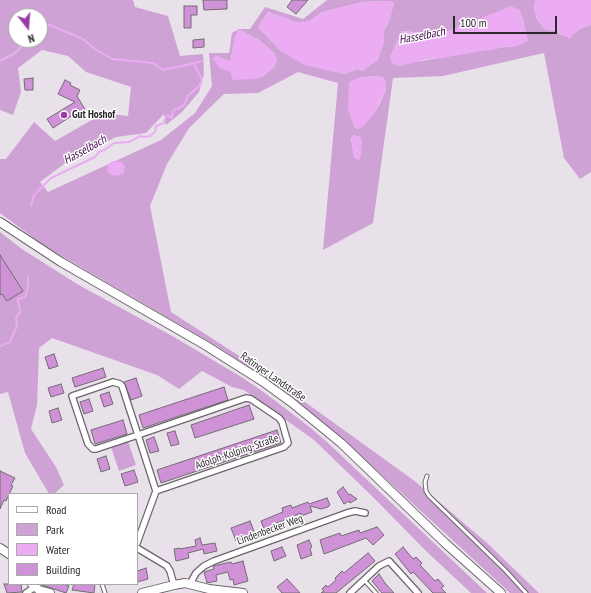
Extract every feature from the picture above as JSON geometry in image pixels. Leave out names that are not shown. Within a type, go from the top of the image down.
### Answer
[{"type":"main road","name":"Ratinger Landstraße","points":[[0,222],[61,262],[205,345],[262,381],[291,402],[341,443],[445,543],[501,593]]},
{"type":"main road","points":[[142,593],[174,584],[190,584],[209,590],[243,593]]},
{"type":"main road","points":[[33,586],[46,592]]},
{"type":"street","name":"Adolph-Kolping-Straße","points":[[138,435],[120,384],[113,382],[72,396],[89,447],[96,449],[138,435],[249,398],[281,420],[288,440],[287,445],[284,447],[156,491],[138,435]]},
{"type":"street","points":[[138,540],[156,491]]},
{"type":"street","name":"Lindenbecker Weg","points":[[190,584],[196,573],[204,566],[214,561],[347,513],[356,511],[365,513]]},
{"type":"street","points":[[138,549],[167,566],[174,584]]},
{"type":"street","points":[[350,593],[379,566],[389,561],[418,593]]},
{"type":"street","points":[[26,593],[33,586]]},
{"type":"lane","points":[[427,476],[425,482],[426,491],[429,496],[505,570],[526,593]]},
{"type":"lane","points":[[364,580],[376,593]]},
{"type":"green space","points":[[0,0],[133,0],[135,7],[168,16],[180,56],[203,54],[204,74],[199,92],[182,112],[166,125],[164,114],[146,133],[116,137],[64,164],[40,182],[48,192],[161,140],[195,113],[212,86],[209,53],[229,53],[232,33],[239,29],[250,29],[265,7],[303,19],[327,0],[538,0],[535,1],[534,8],[537,19],[544,29],[555,31],[562,35],[573,34],[581,28],[591,25],[591,172],[580,179],[564,158],[544,53],[443,76],[393,78],[373,223],[323,250],[338,83],[298,72],[258,93],[224,94],[189,128],[167,164],[150,206],[171,312],[255,366],[416,482],[487,543],[539,593],[510,593],[349,445],[299,403],[258,373],[215,345],[46,247],[0,213],[0,159],[6,159],[34,122],[55,141],[104,113],[128,116],[131,87],[86,72],[68,56],[42,50],[18,68],[21,92],[13,115],[0,110]],"holes":[[[391,1],[394,3],[389,21],[384,31],[384,42],[377,61],[363,71],[357,69],[344,74],[281,51],[258,27],[268,12],[299,23],[310,21],[322,12],[363,2]],[[519,10],[524,22],[517,46],[415,62],[390,57],[402,31],[423,33],[449,31]],[[240,30],[259,40],[275,54],[275,66],[262,77],[220,68],[217,56],[226,60],[231,60],[232,52]],[[377,76],[384,78],[386,90],[372,116],[357,78]],[[354,135],[361,138],[360,159],[355,158],[354,156],[351,139]]]},
{"type":"green space","points":[[0,232],[22,249],[77,284],[174,337],[243,378],[265,393],[328,443],[487,593],[471,593],[425,550],[314,440],[244,390],[232,387],[202,371],[179,389],[157,375],[52,338],[39,348],[37,405],[31,429],[56,467],[64,485],[55,493],[48,493],[25,453],[8,392],[0,394]]},
{"type":"green space","points":[[128,441],[136,465],[119,471],[111,447]]},
{"type":"water","points":[[591,0],[591,25],[581,28],[573,34],[570,39],[555,31],[544,29],[537,19],[534,8],[535,1]]},
{"type":"water","points":[[391,1],[394,3],[389,21],[384,31],[384,42],[377,61],[363,71],[356,69],[344,74],[304,65],[281,51],[258,27],[268,12],[299,23],[310,21],[322,12],[363,2]]},
{"type":"water","points":[[511,6],[519,10],[524,22],[528,41],[517,46],[428,59],[400,66],[392,64],[390,57],[402,31],[423,33],[449,31]]},
{"type":"water","points":[[238,30],[259,40],[275,54],[277,60],[275,66],[262,77],[255,79],[233,80],[230,71],[220,68],[212,58],[217,56],[226,60],[231,60],[234,40]]},
{"type":"water","points":[[377,76],[384,78],[386,81],[386,90],[374,113],[363,127],[358,129],[354,127],[348,110],[349,82],[357,78]]},
{"type":"water","points":[[354,135],[361,138],[362,142],[360,159],[358,160],[355,158],[351,142]]},
{"type":"water","points":[[113,161],[122,162],[125,167],[123,174],[114,176],[108,173],[108,164]]},
{"type":"building","points":[[203,0],[227,0],[227,9],[204,10]]},
{"type":"building","points":[[292,0],[308,0],[296,14],[287,7]]},
{"type":"building","points":[[184,6],[197,6],[197,15],[191,15],[191,28],[184,28]]},
{"type":"building","points":[[204,39],[204,47],[193,48],[193,40]]},
{"type":"building","points":[[33,78],[33,90],[25,90],[24,79]]},
{"type":"building","points":[[65,80],[71,83],[70,85],[80,90],[77,96],[86,111],[78,116],[76,113],[53,128],[47,119],[75,102],[58,94]]},
{"type":"building","points":[[0,255],[23,291],[7,301],[2,294],[0,295]]},
{"type":"building","points":[[54,354],[58,366],[49,369],[45,357]]},
{"type":"building","points":[[103,368],[106,377],[75,387],[72,378]]},
{"type":"building","points":[[136,378],[142,396],[131,400],[124,382]]},
{"type":"building","points":[[61,384],[64,393],[51,397],[48,388]]},
{"type":"building","points":[[224,387],[228,400],[143,428],[139,415]]},
{"type":"building","points":[[109,392],[113,404],[104,407],[100,395]]},
{"type":"building","points":[[89,399],[93,411],[84,414],[80,402]]},
{"type":"building","points":[[249,405],[254,419],[195,438],[191,425]]},
{"type":"building","points":[[58,408],[62,420],[52,423],[49,411]]},
{"type":"building","points":[[123,420],[127,434],[95,444],[91,430]]},
{"type":"building","points":[[277,430],[281,443],[161,483],[157,470]]},
{"type":"building","points":[[175,431],[179,444],[171,446],[167,433]]},
{"type":"building","points":[[154,437],[159,451],[150,453],[146,440]]},
{"type":"building","points":[[106,456],[110,469],[101,472],[97,459]]},
{"type":"building","points":[[134,470],[138,482],[125,486],[121,474]]},
{"type":"building","points":[[0,471],[15,478],[6,501],[4,500],[0,509]]},
{"type":"building","points":[[343,487],[349,495],[350,494],[357,499],[350,503],[349,501],[344,504],[337,492]]},
{"type":"building","points":[[327,498],[330,505],[328,507],[321,509],[310,506],[312,512],[301,516],[301,513],[277,523],[278,525],[264,529],[261,521],[283,512],[282,508],[291,505],[292,508],[308,502],[309,504]]},
{"type":"building","points":[[250,521],[255,534],[236,541],[231,528]]},
{"type":"building","points":[[377,527],[384,535],[373,545],[366,538],[324,554],[320,540],[340,533],[341,536],[359,530],[360,533]]},
{"type":"building","points":[[200,538],[202,545],[215,543],[217,551],[204,554],[203,549],[188,553],[189,558],[176,561],[174,549],[196,546],[195,540]]},
{"type":"building","points":[[309,540],[312,547],[310,549],[312,555],[301,559],[297,545]]},
{"type":"building","points":[[282,547],[286,556],[274,561],[271,551]]},
{"type":"building","points":[[403,547],[413,559],[416,557],[422,563],[420,565],[435,581],[438,579],[444,586],[441,588],[446,593],[433,593],[413,572],[411,574],[395,554]]},
{"type":"building","points":[[368,553],[375,561],[336,593],[321,593],[324,591],[322,589],[326,585],[328,587],[336,580],[335,578],[342,571],[344,573]]},
{"type":"building","points":[[243,561],[248,581],[234,585],[233,579],[230,580],[228,572],[216,575],[217,581],[207,583],[204,572],[214,569],[213,566]]},
{"type":"building","points":[[146,568],[148,579],[138,582],[138,571]]},
{"type":"building","points":[[379,574],[394,593],[382,593],[372,581]]},
{"type":"building","points":[[287,579],[300,593],[282,593],[277,587]]},
{"type":"building","points":[[4,584],[21,585],[22,592],[7,593]]},
{"type":"building","points":[[42,585],[66,585],[69,586],[66,593]]},
{"type":"building","points":[[74,585],[95,585],[94,593],[72,590]]},
{"type":"waterway","points":[[48,24],[83,39],[95,49],[112,59],[153,63],[163,70],[195,63]]},
{"type":"waterway","points":[[0,61],[15,53],[20,48]]},
{"type":"waterway","name":"Hasselbach","points":[[31,206],[34,195],[51,178],[95,157],[99,152],[114,143],[129,142],[140,136],[150,136],[155,132],[156,126],[164,123],[166,116],[168,115],[172,118],[173,111],[184,105],[188,96],[200,85],[202,79],[195,66],[195,63],[201,61]]},
{"type":"waterway","name":"Hasselbach","points":[[0,346],[10,342],[17,326],[16,318],[20,312],[18,299],[25,297],[28,287],[28,277]]},
{"type":"place","name":"Gut Hoshof","points":[[64,115]]}]
